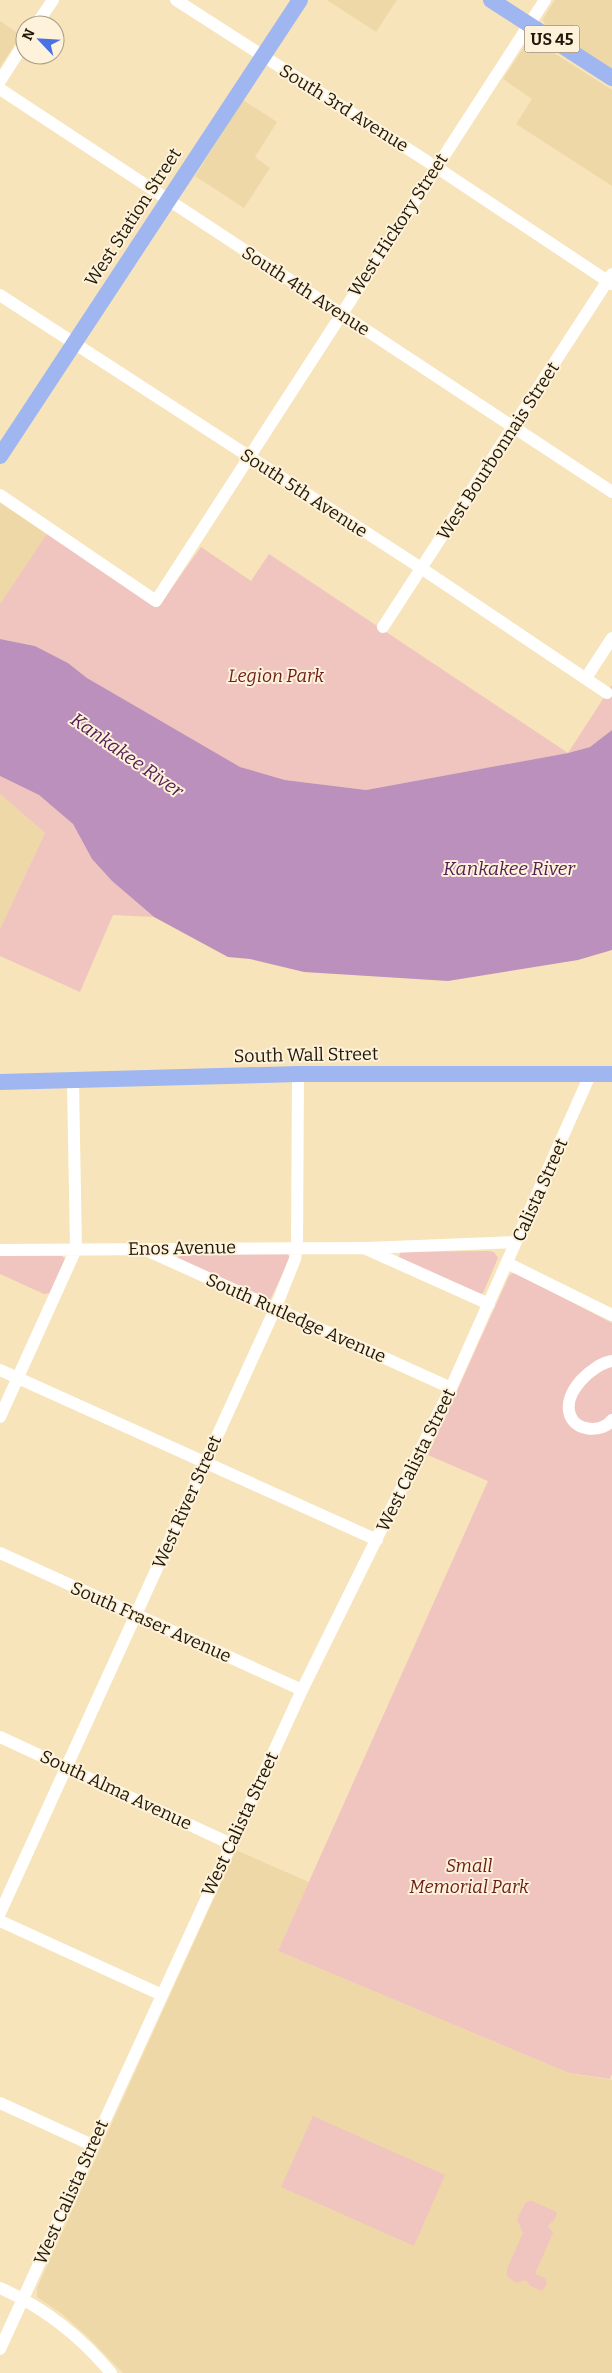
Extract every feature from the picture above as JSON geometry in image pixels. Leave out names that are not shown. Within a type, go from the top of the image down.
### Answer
[{"type":"main road","name":"West Station Street","points":[[0,456],[300,0]]},
{"type":"main road","name":"US 45","points":[[491,0],[612,78]]},
{"type":"main road","name":"South Wall Street","points":[[0,1082],[73,1082],[298,1074],[612,1074]]},
{"type":"street","points":[[43,15],[53,0]]},
{"type":"street","name":"South 3rd Avenue","points":[[176,0],[610,280]]},
{"type":"street","name":"West Hickory Street","points":[[0,495],[156,601],[545,0]]},
{"type":"street","points":[[0,81],[15,58]]},
{"type":"street","name":"South 4th Avenue","points":[[0,90],[612,492]]},
{"type":"street","name":"West Bourbonnais Street","points":[[383,627],[610,280]]},
{"type":"street","name":"South 5th Avenue","points":[[0,295],[421,568],[607,693]]},
{"type":"street","points":[[586,678],[612,638]]},
{"type":"street","name":"West River Street","points":[[0,1913],[275,1309],[295,1259],[297,1247],[298,1074]]},
{"type":"street","name":"Calista Street","points":[[489,1304],[590,1075]]},
{"type":"street","points":[[0,1416],[76,1249],[73,1082]]},
{"type":"street","name":"Enos Avenue","points":[[0,1250],[364,1248],[516,1242]]},
{"type":"street","name":"South Rutledge Avenue","points":[[141,1248],[451,1388]]},
{"type":"street","name":"Enos Avenue","points":[[364,1248],[489,1304]]},
{"type":"street","points":[[507,1263],[612,1315]]},
{"type":"street","name":"West Calista Street","points":[[0,2349],[92,2144],[302,1690],[451,1388],[489,1304]]},
{"type":"street","points":[[612,1361],[600,1364],[586,1373],[574,1392],[569,1408],[573,1420],[583,1427],[596,1429],[604,1427],[612,1420]]},
{"type":"street","points":[[0,1370],[377,1540]]},
{"type":"street","name":"South Fraser Avenue","points":[[0,1553],[302,1690]]},
{"type":"street","name":"South Alma Avenue","points":[[0,1737],[231,1844]]},
{"type":"street","points":[[0,1921],[162,1995]]},
{"type":"street","points":[[0,2103],[92,2144]]},
{"type":"street","points":[[0,2288],[23,2298],[73,2334],[111,2373]]},
{"type":"shaded area","points":[[327,0],[397,0],[376,32]]},
{"type":"shaded area","points":[[555,0],[612,0],[612,69],[545,26],[543,19]]},
{"type":"shaded area","points":[[0,21],[15,31],[15,44],[0,67]]},
{"type":"shaded area","points":[[532,39],[612,90],[612,186],[516,124],[532,99],[503,79],[528,41]]},
{"type":"shaded area","points":[[243,100],[277,122],[255,157],[270,168],[244,208],[195,176]]},
{"type":"shaded area","points":[[0,499],[48,532],[0,604]]},
{"type":"shaded area","points":[[0,794],[45,833],[0,929]]},
{"type":"shaded area","points":[[236,1850],[309,1882],[278,1951],[569,2073],[612,2080],[612,2373],[123,2373],[88,2337],[62,2314],[37,2297],[37,2288]]},
{"type":"green space","name":"Legion Park","points":[[48,532],[158,607],[201,547],[251,581],[269,554],[568,753],[366,790],[285,780],[233,765],[87,678],[68,663],[35,646],[0,639],[0,604]]},
{"type":"green space","points":[[612,685],[612,730],[590,747],[568,753]]},
{"type":"green space","points":[[0,776],[39,795],[73,824],[92,859],[112,881],[154,917],[113,915],[80,992],[0,956],[0,929],[45,833],[0,794]]},
{"type":"green space","points":[[401,1252],[494,1252],[498,1258],[483,1293],[480,1294],[398,1258]]},
{"type":"green space","points":[[286,1253],[289,1256],[289,1260],[270,1300],[177,1258],[183,1254]]},
{"type":"green space","points":[[0,1256],[62,1256],[66,1260],[51,1293],[44,1294],[0,1274]]},
{"type":"green space","name":"Small Memorial Park","points":[[512,1273],[612,1323],[612,2074],[610,2079],[569,2073],[278,1951],[488,1481],[428,1455]]},
{"type":"green space","points":[[313,2116],[445,2175],[414,2246],[281,2187]]},
{"type":"green space","points":[[532,2201],[557,2212],[555,2219],[548,2226],[553,2233],[535,2274],[545,2278],[547,2283],[542,2291],[530,2286],[526,2280],[516,2283],[507,2276],[507,2269],[523,2233],[517,2219],[526,2202]]},
{"type":"water","name":"Kankakee River","points":[[0,639],[35,646],[68,663],[87,678],[240,767],[285,780],[366,790],[568,753],[590,747],[612,730],[612,950],[578,960],[448,981],[304,972],[250,959],[228,957],[154,917],[112,881],[92,859],[73,824],[39,795],[0,776]]}]
